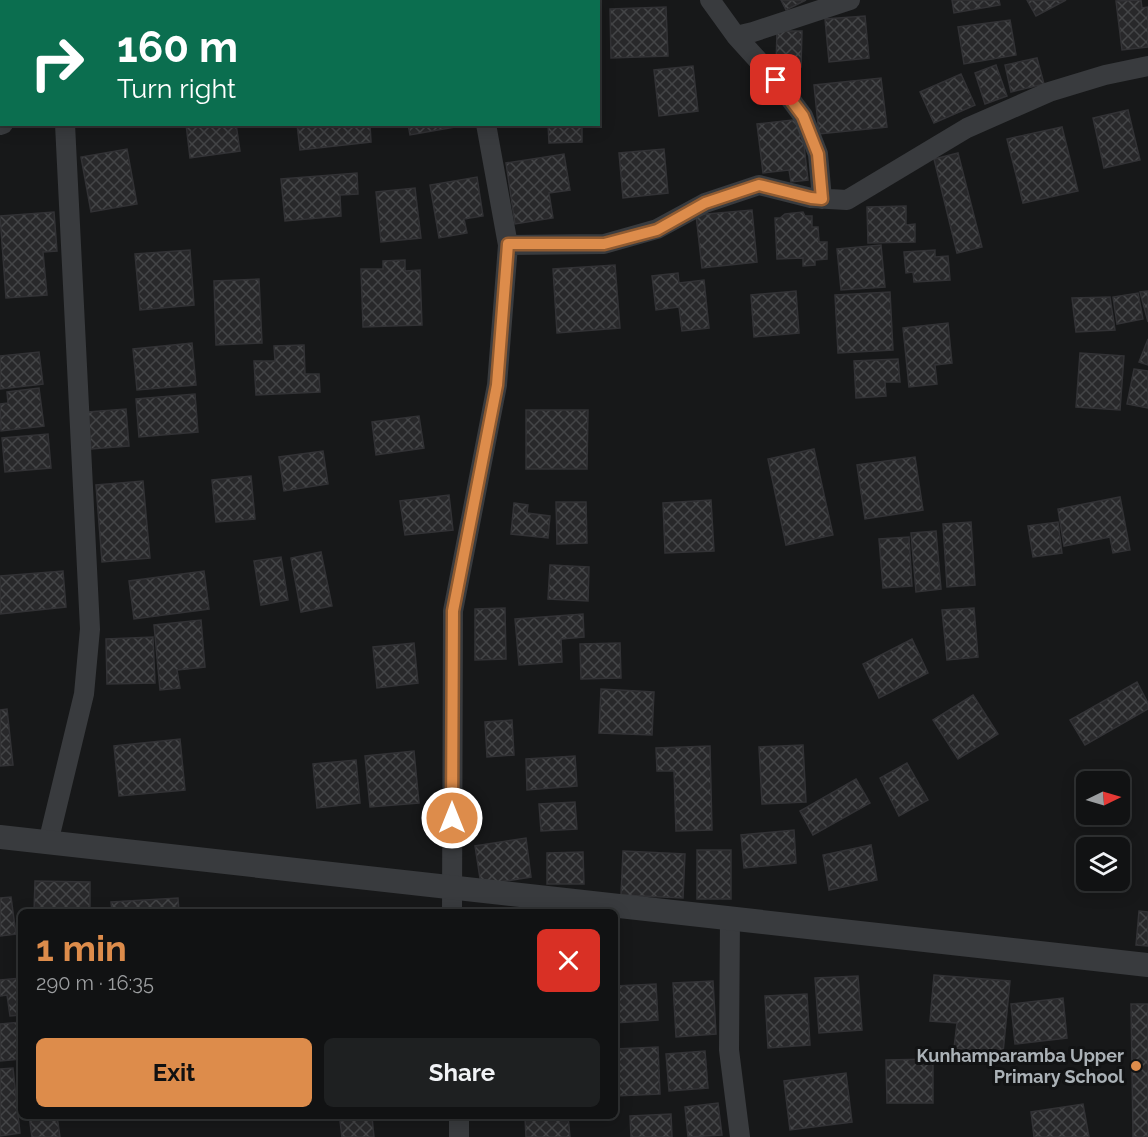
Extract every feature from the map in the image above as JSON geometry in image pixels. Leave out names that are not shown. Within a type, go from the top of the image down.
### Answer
[{"type":"street","points":[[710,0],[736,36],[776,80],[803,116],[818,154],[822,199]]},
{"type":"street","points":[[736,36],[753,33],[850,0]]},
{"type":"street","points":[[508,244],[604,244],[657,230],[705,203],[759,185],[811,198],[847,200],[967,128],[1049,92],[1105,75],[1148,66]]},
{"type":"street","points":[[48,843],[84,694],[90,629],[65,126]]},
{"type":"street","points":[[452,909],[453,611],[497,385],[508,244],[486,126]]},
{"type":"street","points":[[0,837],[1148,966]]},
{"type":"street","points":[[730,918],[729,1050],[740,1137]]},
{"type":"street","points":[[459,1119],[459,1137]]},
{"type":"building","points":[[781,0],[806,0],[786,10]]},
{"type":"building","points":[[952,0],[999,0],[1000,5],[954,13]]},
{"type":"building","points":[[1027,0],[1066,0],[1036,16]]},
{"type":"building","points":[[1141,0],[1142,8],[1148,7],[1148,47],[1122,50],[1116,1]]},
{"type":"building","points":[[666,7],[668,56],[611,58],[610,9]]},
{"type":"building","points":[[865,16],[869,58],[829,62],[825,19]]},
{"type":"building","points":[[1010,20],[1016,55],[964,64],[958,27]]},
{"type":"building","points":[[777,31],[802,31],[801,67],[776,66]]},
{"type":"building","points":[[1037,58],[1044,84],[1011,92],[1005,65]]},
{"type":"building","points":[[996,65],[1007,96],[985,104],[975,73]]},
{"type":"building","points":[[693,66],[698,111],[659,116],[654,70]]},
{"type":"building","points":[[961,74],[975,105],[934,123],[920,92]]},
{"type":"building","points":[[881,78],[887,127],[819,134],[814,85]]},
{"type":"building","points":[[1128,110],[1140,160],[1104,168],[1093,118]]},
{"type":"building","points":[[801,119],[808,180],[791,182],[789,170],[763,173],[757,124]]},
{"type":"building","points":[[186,126],[236,126],[240,151],[190,158]]},
{"type":"building","points":[[297,126],[370,126],[371,142],[300,150]]},
{"type":"building","points":[[408,126],[460,126],[410,135]]},
{"type":"building","points":[[548,126],[582,126],[582,142],[549,143]]},
{"type":"building","points":[[1062,127],[1078,191],[1023,203],[1007,139]]},
{"type":"building","points":[[127,149],[137,204],[91,212],[81,157]]},
{"type":"building","points":[[664,149],[668,193],[623,198],[619,153]]},
{"type":"building","points":[[958,153],[982,247],[957,253],[934,159]]},
{"type":"building","points":[[564,154],[570,190],[549,193],[553,218],[515,224],[506,163]]},
{"type":"building","points":[[357,173],[358,194],[340,195],[341,216],[285,221],[281,179]]},
{"type":"building","points":[[477,177],[483,216],[464,219],[467,233],[439,238],[430,185]]},
{"type":"building","points":[[415,188],[421,238],[381,242],[376,192]]},
{"type":"building","points":[[906,206],[906,225],[915,224],[915,242],[868,243],[867,207]]},
{"type":"building","points":[[752,210],[757,262],[702,268],[696,215]]},
{"type":"building","points":[[54,212],[57,251],[43,252],[47,295],[6,298],[0,216]]},
{"type":"building","points":[[803,212],[805,216],[812,216],[812,227],[818,227],[819,242],[827,242],[827,259],[815,260],[815,265],[803,266],[803,258],[777,259],[775,218],[780,218],[785,214]]},
{"type":"building","points":[[881,245],[885,287],[841,290],[837,249]]},
{"type":"building","points":[[190,250],[194,305],[140,310],[135,254]]},
{"type":"building","points":[[935,250],[935,257],[948,256],[950,280],[914,282],[913,272],[906,273],[904,252]]},
{"type":"building","points":[[405,260],[405,271],[420,270],[422,325],[363,327],[361,269],[383,269],[383,261]]},
{"type":"building","points":[[615,265],[620,328],[557,333],[553,269]]},
{"type":"building","points":[[678,273],[679,283],[704,280],[709,328],[682,331],[679,307],[656,310],[652,276]]},
{"type":"building","points":[[259,279],[262,343],[216,345],[214,281]]},
{"type":"building","points":[[796,291],[799,333],[754,337],[751,295]]},
{"type":"building","points":[[1148,291],[1148,322],[1140,292]]},
{"type":"building","points":[[890,292],[893,350],[838,353],[835,295]]},
{"type":"building","points":[[1138,293],[1143,319],[1117,324],[1113,297]]},
{"type":"building","points":[[1110,297],[1115,330],[1076,332],[1072,298]]},
{"type":"building","points":[[948,323],[952,363],[935,365],[937,384],[909,387],[903,328]]},
{"type":"building","points":[[1148,339],[1148,365],[1139,362]]},
{"type":"building","points":[[192,343],[196,385],[137,390],[133,349]]},
{"type":"building","points":[[304,345],[305,374],[319,374],[320,392],[256,395],[254,361],[275,361],[274,346]]},
{"type":"building","points":[[39,352],[43,384],[0,389],[0,356]]},
{"type":"building","points":[[1080,353],[1124,356],[1120,410],[1076,407]]},
{"type":"building","points":[[898,359],[900,382],[885,382],[886,396],[856,398],[854,361]]},
{"type":"building","points":[[1134,369],[1148,371],[1148,408],[1127,404]]},
{"type":"building","points":[[39,388],[44,426],[1,431],[0,404],[8,403],[7,392]]},
{"type":"building","points":[[195,394],[198,432],[139,437],[136,399]]},
{"type":"building","points":[[126,409],[129,446],[91,449],[88,412]]},
{"type":"building","points":[[526,410],[588,410],[587,469],[526,469]]},
{"type":"building","points":[[419,416],[424,448],[376,455],[372,422]]},
{"type":"building","points":[[48,434],[51,468],[5,472],[2,438]]},
{"type":"building","points":[[814,449],[833,535],[786,545],[768,459]]},
{"type":"building","points":[[323,451],[328,484],[284,491],[279,457]]},
{"type":"building","points":[[915,457],[923,510],[865,519],[857,465]]},
{"type":"building","points":[[251,476],[255,519],[216,522],[212,480]]},
{"type":"building","points":[[143,481],[150,558],[102,562],[96,485]]},
{"type":"building","points":[[449,495],[453,530],[405,535],[400,501]]},
{"type":"building","points":[[1120,497],[1130,550],[1113,553],[1110,537],[1064,546],[1058,509]]},
{"type":"building","points":[[711,500],[714,551],[665,553],[663,503]]},
{"type":"building","points":[[556,502],[586,502],[587,543],[557,544]]},
{"type":"building","points":[[514,503],[528,505],[527,513],[550,516],[548,538],[511,534]]},
{"type":"building","points":[[971,522],[975,585],[947,587],[943,524]]},
{"type":"building","points":[[1058,522],[1062,553],[1033,557],[1028,526]]},
{"type":"building","points":[[936,531],[941,589],[916,592],[911,533]]},
{"type":"building","points":[[909,537],[912,586],[883,588],[879,539]]},
{"type":"building","points":[[321,552],[332,606],[301,612],[291,558]]},
{"type":"building","points":[[281,557],[288,600],[261,605],[254,561]]},
{"type":"building","points":[[550,565],[589,567],[588,601],[548,599]]},
{"type":"building","points":[[63,571],[66,607],[0,614],[0,576]]},
{"type":"building","points":[[204,571],[209,609],[134,619],[129,581]]},
{"type":"building","points":[[505,608],[506,659],[475,660],[475,609]]},
{"type":"building","points":[[974,608],[978,657],[947,660],[942,610]]},
{"type":"building","points":[[583,614],[584,637],[561,639],[562,662],[519,665],[515,619]]},
{"type":"building","points":[[201,620],[205,667],[177,670],[180,688],[160,690],[154,625]]},
{"type":"building","points":[[153,637],[155,683],[107,684],[106,639]]},
{"type":"building","points":[[912,639],[928,673],[879,698],[863,664]]},
{"type":"building","points":[[414,643],[418,683],[377,688],[373,647]]},
{"type":"building","points":[[620,643],[621,678],[581,679],[580,644]]},
{"type":"building","points":[[1137,682],[1148,703],[1148,709],[1085,745],[1070,720]]},
{"type":"building","points":[[601,689],[654,692],[652,735],[599,733]]},
{"type":"building","points":[[973,695],[998,734],[958,759],[933,720]]},
{"type":"building","points":[[7,709],[13,765],[0,766],[0,710]]},
{"type":"building","points":[[512,720],[514,755],[487,757],[485,722]]},
{"type":"building","points":[[180,739],[185,790],[119,796],[114,746]]},
{"type":"building","points":[[803,745],[806,802],[762,804],[759,747]]},
{"type":"building","points":[[710,746],[712,830],[676,831],[674,771],[657,771],[656,748]]},
{"type":"building","points":[[414,751],[419,803],[370,807],[365,756]]},
{"type":"building","points":[[575,756],[577,786],[527,790],[526,759]]},
{"type":"building","points":[[356,760],[360,803],[317,808],[313,764]]},
{"type":"building","points":[[907,763],[928,800],[899,816],[880,778]]},
{"type":"building","points":[[856,779],[870,803],[813,835],[800,811]]},
{"type":"building","points":[[575,802],[577,829],[541,831],[539,804]]},
{"type":"building","points":[[794,830],[796,863],[744,868],[741,835]]},
{"type":"building","points":[[526,838],[531,877],[481,885],[475,846]]},
{"type":"building","points":[[871,845],[877,880],[829,890],[823,855]]},
{"type":"building","points":[[697,850],[731,850],[731,899],[697,899]]},
{"type":"building","points":[[623,851],[685,854],[683,898],[621,895]]},
{"type":"building","points":[[583,852],[584,884],[547,884],[547,853]]},
{"type":"building","points":[[35,881],[90,882],[90,909],[34,909]]},
{"type":"building","points":[[11,897],[16,934],[0,936],[0,898]]},
{"type":"building","points":[[178,898],[179,909],[112,909],[111,902]]},
{"type":"building","points":[[1139,911],[1148,912],[1148,946],[1136,945]]},
{"type":"building","points":[[934,975],[1010,981],[1003,1053],[954,1048],[957,1023],[930,1021]]},
{"type":"building","points":[[858,976],[862,1030],[819,1033],[815,978]]},
{"type":"building","points":[[18,978],[18,1015],[10,1016],[7,995],[0,996],[0,980]]},
{"type":"building","points":[[713,981],[716,1034],[676,1037],[673,983]]},
{"type":"building","points":[[656,984],[658,1020],[618,1023],[618,986]]},
{"type":"building","points":[[807,994],[810,1045],[768,1048],[765,996]]},
{"type":"building","points":[[1063,998],[1067,1038],[1015,1044],[1011,1004]]},
{"type":"building","name":"Kunhamparamba Upper Primary School","points":[[1131,1004],[1148,1004],[1148,1137],[1133,1137]]},
{"type":"building","points":[[18,1022],[18,1059],[0,1061],[0,1024]]},
{"type":"building","points":[[658,1047],[660,1094],[618,1096],[618,1049]]},
{"type":"building","points":[[705,1051],[708,1088],[669,1091],[666,1054]]},
{"type":"building","points":[[933,1059],[933,1103],[887,1103],[886,1060]]},
{"type":"building","points":[[13,1068],[20,1133],[0,1136],[0,1069]]},
{"type":"building","points":[[846,1073],[852,1122],[790,1130],[784,1081]]},
{"type":"building","points":[[718,1103],[722,1135],[688,1137],[685,1107]]},
{"type":"building","points":[[1083,1104],[1089,1137],[1034,1137],[1031,1112]]},
{"type":"building","points":[[671,1114],[672,1137],[631,1137],[630,1116]]},
{"type":"building","points":[[29,1119],[57,1119],[60,1137],[32,1137]]},
{"type":"building","points":[[372,1119],[374,1137],[342,1137],[340,1121]]},
{"type":"building","points":[[525,1119],[568,1119],[570,1137],[526,1137]]},
{"type":"place","name":"Kunhamparamba Upper Primary School","points":[[1136,1066]]},
{"type":"route","points":[[452,818],[453,611],[497,385],[508,244],[604,244],[657,230],[705,203],[759,185],[822,199],[818,154],[803,116],[776,80]]}]
